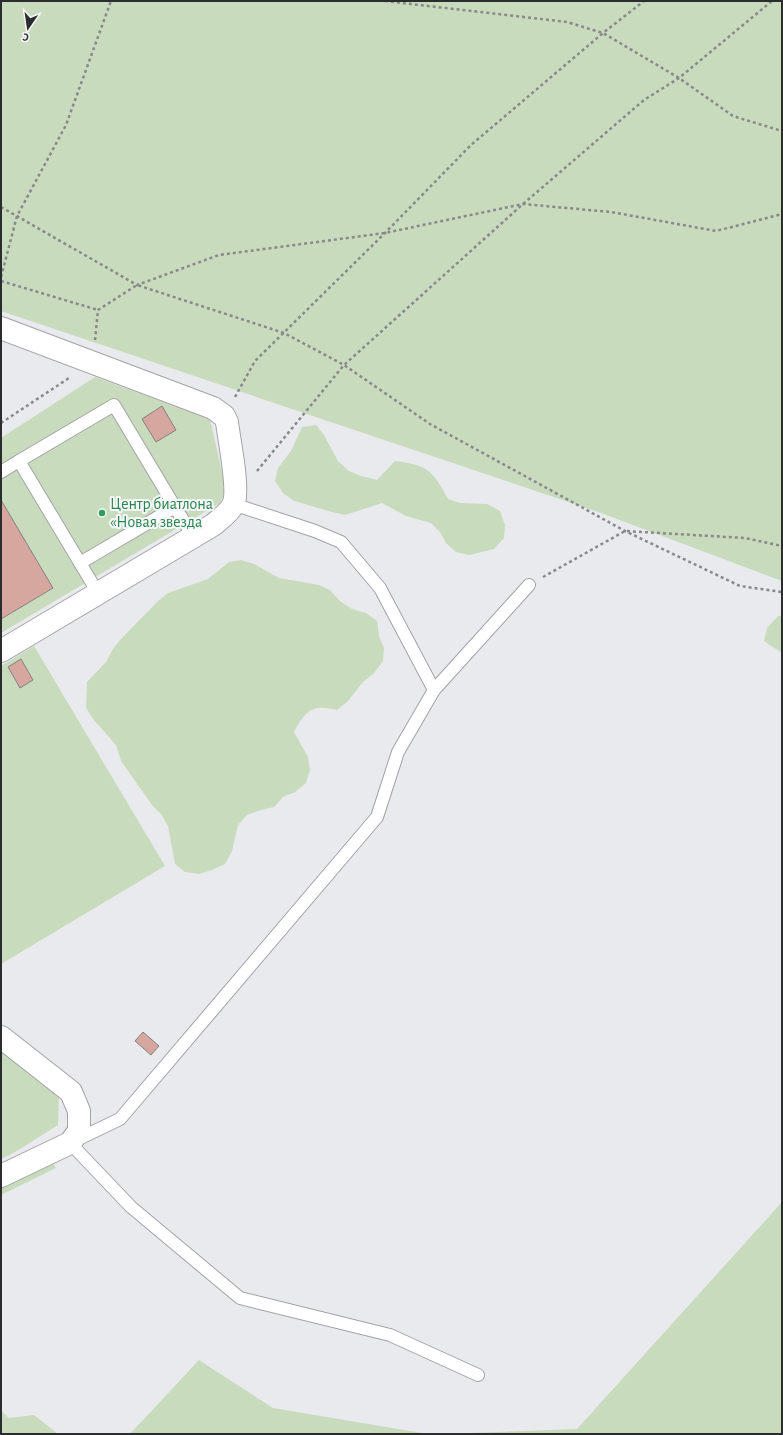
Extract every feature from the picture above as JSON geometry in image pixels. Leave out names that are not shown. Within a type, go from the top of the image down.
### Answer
[{"type":"street","points":[[1,328],[213,408],[224,416],[227,422],[235,480],[234,504],[228,512],[213,525],[1,651]]},
{"type":"street","points":[[1,1037],[71,1092],[80,1111],[79,1131],[70,1144],[1,1176]]},
{"type":"lane","points":[[1,472],[114,405],[193,536]]},
{"type":"lane","points":[[18,461],[98,593]]},
{"type":"lane","points":[[234,504],[315,531],[341,542],[380,588],[434,690]]},
{"type":"lane","points":[[80,564],[175,507]]},
{"type":"lane","points":[[478,1375],[390,1335],[240,1298],[131,1207],[70,1144],[120,1119],[377,817],[398,752],[434,690],[529,585]]},
{"type":"path","points":[[1,277],[17,216],[66,125],[111,1]]},
{"type":"path","points":[[385,1],[567,22],[603,33],[679,78],[733,116],[782,131]]},
{"type":"path","points":[[224,416],[255,361],[385,233],[471,145],[603,33],[644,1]]},
{"type":"path","points":[[256,472],[344,364],[523,204],[644,100],[679,78],[772,1]]},
{"type":"path","points":[[1,281],[98,310],[137,285],[219,255],[385,233],[523,204],[611,212],[716,231],[782,214]]},
{"type":"path","points":[[1,207],[137,285],[284,333],[344,364],[430,424],[625,531],[740,586],[782,592]]},
{"type":"path","points":[[1,423],[93,363],[98,310]]},
{"type":"path","points":[[529,585],[625,531],[745,538],[782,546]]},
{"type":"green space","points":[[1,1],[782,1],[782,581],[601,513],[1,311]]},
{"type":"green space","name":"Центр биатлона «Новая звезда","points":[[95,377],[210,419],[226,490],[220,503],[1,633],[1,438]]},
{"type":"green space","points":[[316,425],[324,435],[338,461],[349,471],[377,480],[395,461],[422,467],[433,475],[438,481],[448,499],[460,503],[487,504],[500,511],[505,525],[504,538],[494,549],[469,555],[456,552],[446,543],[440,532],[431,523],[406,516],[382,503],[345,515],[294,501],[283,493],[275,481],[278,468],[291,451],[302,427]]},
{"type":"green space","points":[[241,560],[254,564],[279,578],[319,585],[330,590],[340,601],[352,609],[366,613],[377,621],[379,636],[384,648],[383,661],[347,702],[337,710],[321,708],[311,710],[298,724],[294,732],[308,757],[310,770],[306,783],[295,792],[283,797],[274,807],[247,815],[238,825],[232,851],[225,864],[199,874],[185,872],[175,864],[168,826],[161,814],[152,805],[121,761],[116,745],[93,719],[86,708],[87,682],[106,662],[113,649],[121,639],[158,601],[168,593],[208,579],[229,562]]},
{"type":"green space","points":[[778,616],[782,616],[782,653],[764,641],[767,628]]},
{"type":"green space","points":[[34,646],[165,866],[1,964],[1,666]]},
{"type":"green space","points":[[1,1051],[59,1096],[58,1125],[17,1151],[1,1159]]},
{"type":"green space","points":[[52,1162],[56,1168],[1,1195],[1,1186]]},
{"type":"green space","points":[[782,1202],[782,1434],[441,1434],[577,1429]]},
{"type":"green space","points":[[199,1360],[273,1408],[428,1434],[130,1434]]},
{"type":"green space","points":[[1,1411],[9,1418],[34,1415],[58,1434],[1,1434]]},
{"type":"building","points":[[162,406],[176,430],[156,442],[142,419]]},
{"type":"building","points":[[1,500],[53,588],[1,619]]},
{"type":"building","points":[[21,659],[33,680],[20,688],[8,667]]},
{"type":"building","points":[[143,1032],[159,1046],[151,1055],[135,1041]]},
{"type":"place","name":"Центр биатлона «Новая звезда","points":[[102,513]]}]
